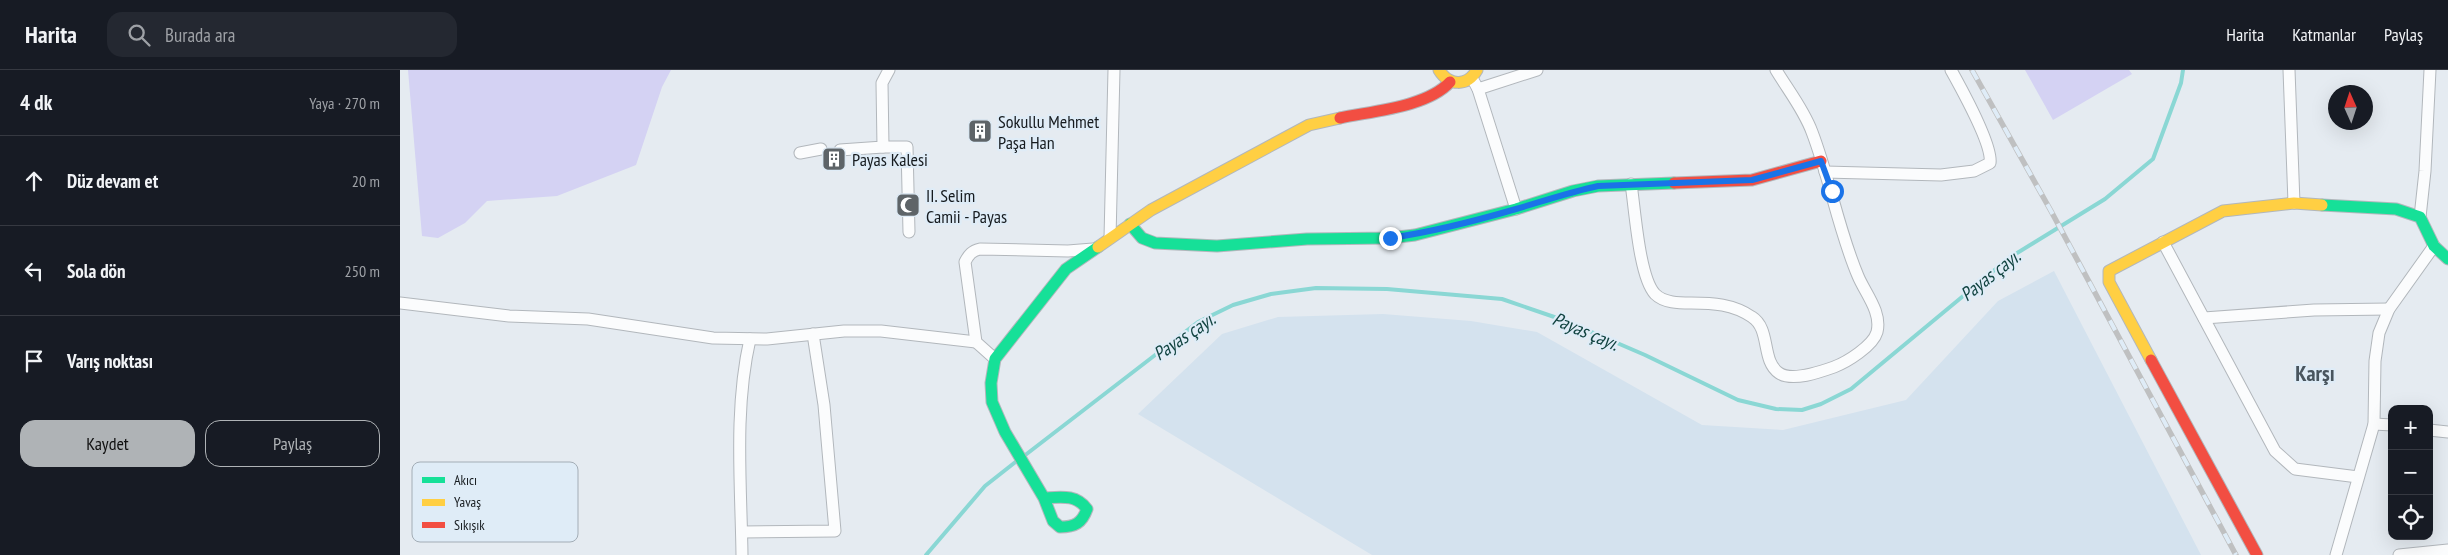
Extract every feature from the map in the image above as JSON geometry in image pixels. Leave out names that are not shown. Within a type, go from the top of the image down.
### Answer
[{"type":"street","points":[[883,147],[882,83],[889,70]]},
{"type":"street","points":[[1110,238],[1114,70]]},
{"type":"street","points":[[1439,70],[1450,82],[1461,83],[1477,73],[1478,89],[1516,209]]},
{"type":"street","points":[[1478,89],[1537,70]]},
{"type":"street","points":[[1631,184],[1645,275],[1656,294],[1676,303],[1728,305],[1754,318],[1761,328],[1772,366],[1779,373],[1795,377],[1835,367],[1872,341],[1877,333],[1878,320],[1842,236],[1825,172],[1805,116],[1776,70]]},
{"type":"street","points":[[1825,172],[1941,175],[1974,171],[1990,163],[1991,157],[1987,143],[1951,70]]},
{"type":"street","points":[[2289,70],[2294,203]]},
{"type":"street","points":[[2430,70],[2425,172],[2420,218],[2434,246],[2448,259]]},
{"type":"street","points":[[1044,498],[1028,467],[1005,432],[992,402],[991,384],[995,359],[1066,269],[1151,210],[1309,125],[1420,101],[1441,92],[1450,82]]},
{"type":"street","points":[[840,150],[907,147],[909,232]]},
{"type":"street","points":[[800,153],[820,149]]},
{"type":"street","points":[[1130,224],[1142,238],[1155,243],[1217,246],[1307,239],[1390,238],[1415,235],[1516,209],[1573,191],[1631,184],[1752,180],[1821,161]]},
{"type":"street","points":[[2257,555],[2109,282],[2109,271],[2223,210],[2294,203],[2396,209],[2420,218]]},
{"type":"street","points":[[2163,242],[2275,451],[2295,469],[2358,477]]},
{"type":"street","points":[[2336,555],[2374,424],[2375,361],[2379,333],[2389,309],[2434,246]]},
{"type":"street","points":[[976,342],[965,262],[974,250],[1068,251],[1095,248]]},
{"type":"street","points":[[400,303],[509,316],[588,319],[713,338],[750,339],[844,330],[881,331],[976,342],[995,359]]},
{"type":"street","points":[[2204,318],[2314,310],[2389,309]]},
{"type":"street","points":[[742,532],[835,532],[824,405],[813,334]]},
{"type":"street","points":[[742,555],[742,388],[750,339]]},
{"type":"street","points":[[2374,424],[2388,426]]},
{"type":"street","points":[[2433,430],[2448,432]]},
{"type":"street","points":[[2399,555],[2448,550]]},
{"type":"shaded area","points":[[408,70],[671,70],[662,87],[636,165],[557,196],[487,201],[465,223],[438,238],[422,236]]},
{"type":"shaded area","points":[[2025,70],[2129,70],[2132,74],[2053,120]]},
{"type":"shaded area","points":[[2054,271],[2201,555],[1372,555],[1138,414],[1222,334],[1278,317],[1383,314],[1471,321],[1537,332],[1702,425],[1783,430],[1906,400],[1998,301]]},
{"type":"waterway","name":"Payas çayı.","points":[[1024,456],[1198,322],[1233,305],[1271,294],[1316,288],[1387,289],[1502,299],[1566,321],[1645,355],[1738,400],[1776,409],[1802,410],[1821,404],[1851,389],[2009,258],[2105,199],[2153,159],[2181,83],[2183,70]]},
{"type":"waterway","name":"Payas çayı.","points":[[926,555],[985,486],[1018,460]]},
{"type":"railway","points":[[1972,70],[2051,211],[2236,555]]},
{"type":"traffic: fast","points":[[1130,224],[1142,238],[1155,243],[1217,246],[1307,239],[1390,238],[1415,235],[1516,209],[1573,191],[1598,186],[1674,183]]},
{"type":"traffic: fast","points":[[2322,205],[2396,209],[2420,217],[2434,246],[2448,259]]},
{"type":"traffic: fast","points":[[1044,498],[1062,497],[1073,499],[1083,504],[1087,509],[1083,518],[1074,525],[1060,527],[1053,521],[1044,498],[1005,432],[992,402],[991,383],[995,359],[1066,269],[1098,247]]},
{"type":"traffic: slow","points":[[1439,70],[1453,82],[1463,82],[1473,76],[1477,70]]},
{"type":"traffic: slow","points":[[1098,247],[1151,210],[1309,125],[1340,118]]},
{"type":"traffic: slow","points":[[2151,360],[2109,282],[2109,271],[2223,211],[2294,203],[2322,205]]},
{"type":"traffic: jam","points":[[1340,118],[1414,103],[1428,97],[1450,82]]},
{"type":"traffic: jam","points":[[1674,183],[1752,180],[1821,161]]},
{"type":"traffic: jam","points":[[2151,360],[2257,555]]},
{"type":"place","name":"Sokullu Mehmet Paşa Han","points":[[980,131]]},
{"type":"place","name":"Payas Kalesi","points":[[834,159]]},
{"type":"place","name":"II. Selim Camii - Payas","points":[[908,205]]},
{"type":"district","name":"Karşı","points":[[2315,373]]},
{"type":"route","points":[[1390,238],[1415,235],[1516,209],[1573,191],[1598,186],[1752,180],[1821,161],[1832,191]]}]
